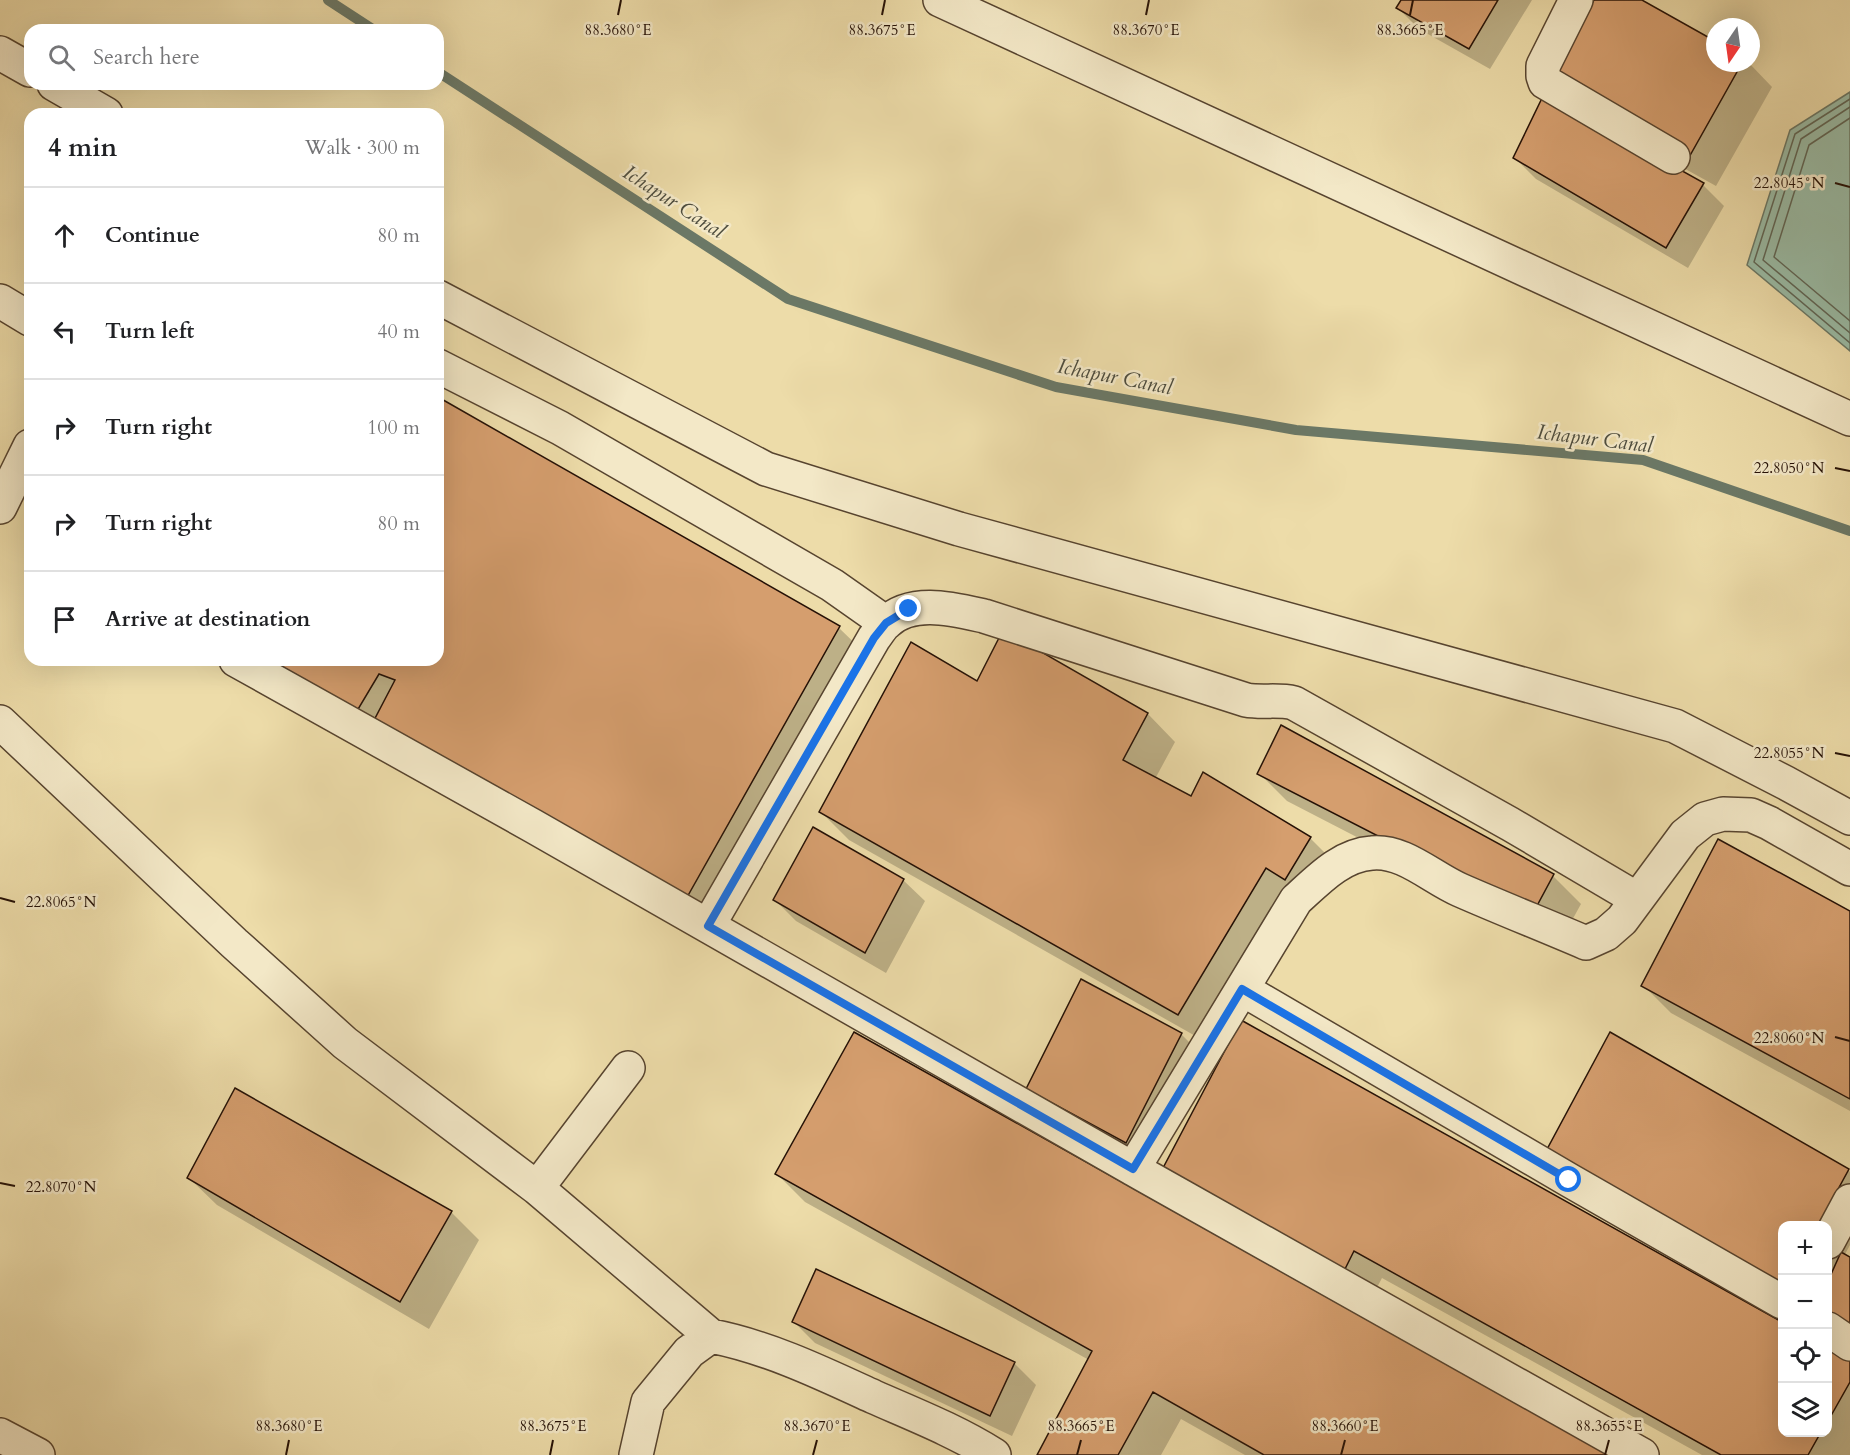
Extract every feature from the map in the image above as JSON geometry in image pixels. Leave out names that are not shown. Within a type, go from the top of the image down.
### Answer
[{"type":"street","points":[[940,0],[1850,419]]},
{"type":"street","points":[[1576,0],[1543,66],[1545,82],[1673,157]]},
{"type":"street","points":[[0,53],[24,67]]},
{"type":"street","points":[[64,90],[96,108]]},
{"type":"street","points":[[444,300],[766,469],[959,529],[1675,726],[1850,818]]},
{"type":"street","points":[[0,302],[24,316]]},
{"type":"street","points":[[444,369],[560,428],[832,585],[886,623]]},
{"type":"street","points":[[0,507],[24,458]]},
{"type":"street","points":[[708,926],[874,638],[886,623],[909,609],[925,608],[960,611],[995,619],[1245,700],[1256,702],[1284,700],[1294,703],[1637,899]]},
{"type":"street","points":[[247,666],[1642,1455]]},
{"type":"street","points":[[5,734],[345,1043],[537,1188],[711,1336],[738,1341],[824,1374],[972,1449]]},
{"type":"street","points":[[1133,1169],[1296,900],[1324,875],[1352,856],[1374,852],[1401,858],[1456,888],[1586,943],[1606,934],[1622,920],[1685,835],[1705,819],[1723,814],[1751,815],[1850,869]]},
{"type":"street","points":[[1242,989],[1778,1300]]},
{"type":"street","points":[[537,1188],[628,1068]]},
{"type":"street","points":[[1832,1233],[1850,1201]]},
{"type":"street","points":[[1832,1332],[1850,1344]]},
{"type":"street","points":[[636,1455],[648,1402],[689,1352],[711,1336]]},
{"type":"street","points":[[0,1435],[38,1455]]},
{"type":"water","points":[[1850,92],[1850,351],[1747,265],[1790,130]]},
{"type":"building","points":[[1401,0],[1498,0],[1469,49],[1396,8]]},
{"type":"building","points":[[1594,0],[1642,0],[1706,36],[1706,72],[1737,72],[1688,159],[1551,83]]},
{"type":"building","points":[[1544,94],[1704,183],[1666,248],[1513,158]]},
{"type":"building","points":[[444,400],[840,626],[686,899],[371,726],[395,680],[379,674],[354,716],[265,666],[444,666]]},
{"type":"building","points":[[1003,630],[1148,713],[1123,760],[1191,796],[1203,772],[1311,837],[1285,880],[1266,868],[1178,1015],[819,812],[911,642],[977,681]]},
{"type":"building","points":[[1281,725],[1554,874],[1532,915],[1257,774]]},
{"type":"building","points":[[813,827],[904,879],[865,953],[773,900]]},
{"type":"building","points":[[1718,839],[1850,911],[1850,1099],[1641,986]]},
{"type":"building","points":[[1081,979],[1182,1033],[1126,1143],[1026,1089]]},
{"type":"building","points":[[1241,1020],[1778,1320],[1778,1437],[1818,1437],[1808,1455],[1721,1455],[1354,1251],[1344,1271],[1163,1168]]},
{"type":"building","points":[[854,1032],[1609,1455],[1264,1455],[1153,1392],[1118,1455],[1037,1455],[1092,1351],[775,1174]]},
{"type":"building","points":[[1610,1032],[1849,1169],[1821,1221],[1778,1221],[1778,1282],[1545,1153]]},
{"type":"building","points":[[235,1088],[452,1211],[400,1302],[187,1178]]},
{"type":"building","points":[[1841,1252],[1850,1257],[1850,1332],[1832,1321],[1832,1272]]},
{"type":"building","points":[[816,1269],[1015,1362],[990,1416],[792,1322]]},
{"type":"building","points":[[1832,1349],[1850,1359],[1850,1382],[1832,1414]]},
{"type":"waterway","name":"Ichapur Canal","points":[[328,0],[365,24]]},
{"type":"waterway","name":"Ichapur Canal","points":[[444,76],[788,299],[1056,387],[1296,430],[1643,460],[1850,531]]},
{"type":"route","points":[[909,609],[886,623],[874,638],[708,926],[1133,1169],[1242,989],[1569,1180]]}]
